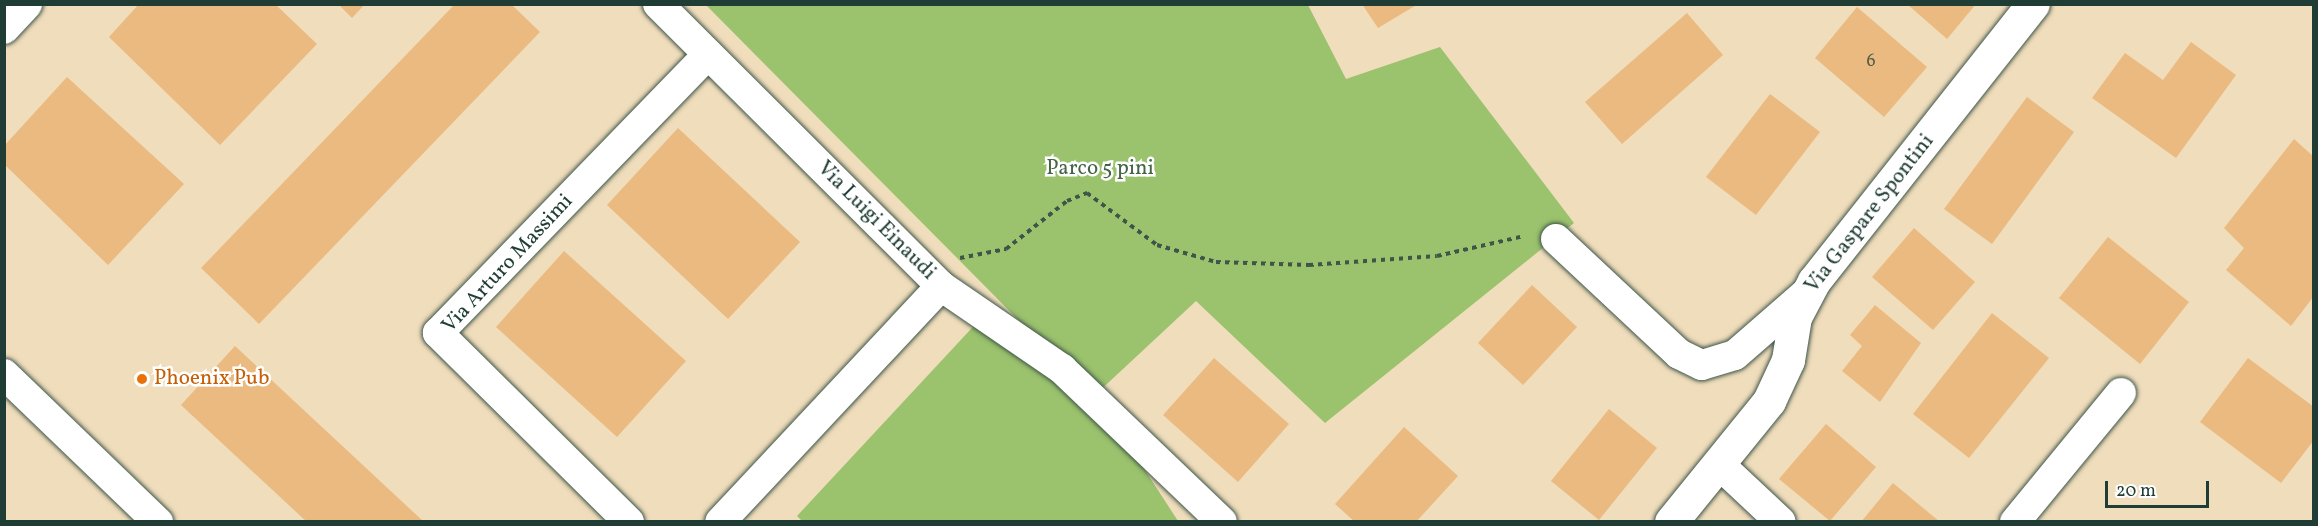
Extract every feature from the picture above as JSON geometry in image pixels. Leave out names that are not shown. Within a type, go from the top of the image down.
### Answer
[{"type":"main road","name":"Via Gaspare Spontini","points":[[1671,522],[1761,414],[1781,378],[1806,293],[2032,4]]},
{"type":"street","points":[[4,29],[27,4]]},
{"type":"street","name":"Via Luigi Einaudi","points":[[658,4],[931,276],[720,522]]},
{"type":"street","name":"Via Arturo Massimi","points":[[629,522],[438,333],[708,54]]},
{"type":"street","points":[[1556,239],[1678,354],[1702,365],[1735,355],[1806,293]]},
{"type":"street","points":[[931,276],[1062,369],[1222,522]]},
{"type":"street","points":[[4,374],[158,522]]},
{"type":"street","points":[[2015,522],[2121,393]]},
{"type":"street","points":[[1720,465],[1781,522]]},
{"type":"path","points":[[931,276],[1006,249],[1067,201],[1087,193],[1157,244],[1216,262],[1309,265],[1437,256],[1536,233],[1556,239]]},
{"type":"green space","name":"Parco 5 pini","points":[[706,5],[1308,5],[1346,79],[1440,47],[1574,223],[1325,423],[1196,301],[1094,396]]},
{"type":"green space","points":[[984,315],[1139,461],[1178,521],[803,522],[797,516]]},
{"type":"building","points":[[139,4],[275,4],[317,44],[220,145],[109,37]]},
{"type":"building","points":[[338,4],[365,4],[352,18]]},
{"type":"building","points":[[455,4],[511,4],[540,32],[259,324],[201,268]]},
{"type":"building","points":[[1362,4],[1418,4],[1378,28]]},
{"type":"building","points":[[1907,4],[1976,4],[1947,39]]},
{"type":"building","points":[[1857,7],[1927,67],[1884,117],[1815,58]]},
{"type":"building","points":[[1687,13],[1723,55],[1622,144],[1585,102]]},
{"type":"building","points":[[2191,42],[2236,75],[2176,158],[2092,98],[2125,53],[2163,80]]},
{"type":"building","points":[[67,77],[184,184],[108,265],[4,164],[4,146]]},
{"type":"building","points":[[1770,94],[1820,132],[1756,215],[1706,177]]},
{"type":"building","points":[[2027,97],[2074,132],[1992,244],[1944,209]]},
{"type":"building","points":[[678,128],[800,242],[728,319],[607,205]]},
{"type":"building","points":[[2294,139],[2314,157],[2314,296],[2291,326],[2226,270],[2244,248],[2224,228]]},
{"type":"building","points":[[1914,228],[1975,282],[1933,330],[1872,277]]},
{"type":"building","points":[[2108,237],[2189,302],[2140,364],[2059,298]]},
{"type":"building","points":[[564,251],[686,361],[617,437],[496,327]]},
{"type":"building","points":[[1532,285],[1577,327],[1523,385],[1478,343]]},
{"type":"building","points":[[1875,305],[1921,343],[1880,402],[1842,371],[1862,346],[1850,335]]},
{"type":"building","points":[[1992,313],[2049,358],[1969,458],[1913,414]]},
{"type":"building","points":[[235,346],[424,522],[307,522],[181,405]]},
{"type":"building","points":[[1214,358],[1289,424],[1238,482],[1163,415]]},
{"type":"building","points":[[2248,358],[2314,407],[2314,440],[2281,483],[2200,422]]},
{"type":"building","points":[[1609,409],[1657,448],[1599,520],[1551,481]]},
{"type":"building","points":[[1826,424],[1876,467],[1830,521],[1779,479]]},
{"type":"building","points":[[1404,427],[1458,476],[1416,522],[1355,522],[1335,504]]},
{"type":"building","points":[[1893,483],[1940,522],[1861,522]]},
{"type":"place","name":"Phoenix Pub","points":[[142,379]]}]
